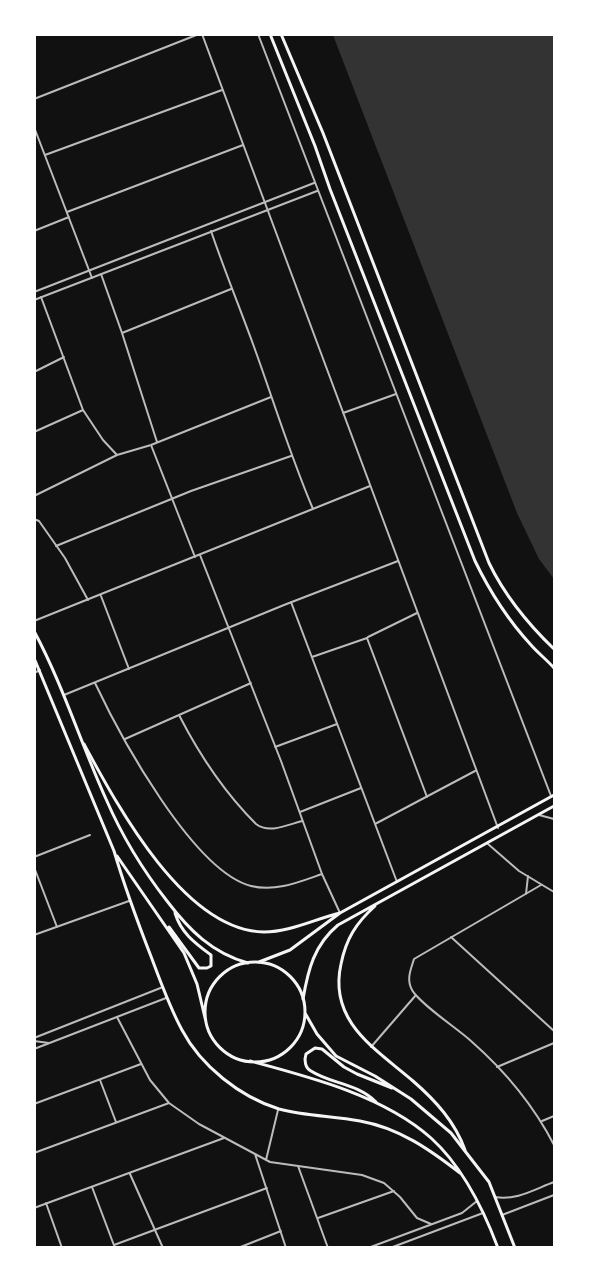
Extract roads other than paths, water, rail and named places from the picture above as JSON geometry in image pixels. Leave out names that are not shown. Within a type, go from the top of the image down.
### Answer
[{"type":"main road","points":[[270,34],[475,561],[507,616],[531,645],[555,668]]},
{"type":"main road","points":[[281,34],[323,134],[489,563],[499,583],[515,605],[533,628],[555,649]]},
{"type":"main road","points":[[34,631],[83,741],[106,800],[130,848],[174,911],[205,943],[223,954],[248,963]]},
{"type":"main road","points":[[34,658],[114,851],[129,901],[167,998],[190,1043],[212,1069],[241,1091],[279,1108],[359,1120],[389,1128],[414,1140],[460,1173]]},
{"type":"main road","points":[[83,741],[121,811],[152,854],[181,888],[212,914],[239,927],[266,932],[340,913]]},
{"type":"main road","points":[[259,963],[291,950],[340,913],[553,796]]},
{"type":"main road","points":[[303,999],[312,961],[325,937],[344,921],[555,806]]},
{"type":"main road","points":[[114,851],[190,966],[206,1022],[212,1037],[222,1049],[235,1057],[316,1079],[379,1106],[409,1122],[432,1139],[460,1173],[484,1213],[498,1248]]},
{"type":"main road","points":[[379,902],[361,919],[350,933],[345,945],[339,971],[341,997],[347,1015],[370,1047],[414,1082],[441,1108],[459,1134],[465,1150]]},
{"type":"main road","points":[[161,920],[199,968],[207,968],[212,962],[211,955],[199,947],[179,926],[174,911]]},
{"type":"main road","points":[[206,1022],[205,1008],[209,993],[216,981],[227,971],[240,964],[259,963],[278,967],[288,974],[296,983],[303,999],[305,1013],[300,1034],[292,1046],[280,1055],[266,1060],[250,1061]]},
{"type":"main road","points":[[305,1013],[317,1034],[336,1056],[397,1090],[439,1121],[465,1150],[489,1182],[514,1248]]},
{"type":"main road","points":[[379,1106],[370,1096],[357,1089],[310,1071],[305,1063],[306,1054],[315,1048],[322,1049],[344,1067],[397,1090]]},
{"type":"street","points":[[34,99],[200,34],[498,828]]},
{"type":"street","points":[[258,34],[553,796]]},
{"type":"street","points":[[45,154],[222,90]]},
{"type":"street","points":[[34,127],[92,278]]},
{"type":"street","points":[[67,212],[243,145]]},
{"type":"street","points":[[34,292],[314,183]]},
{"type":"street","points":[[34,300],[317,191]]},
{"type":"street","points":[[34,231],[69,217]]},
{"type":"street","points":[[212,231],[291,456],[313,509]]},
{"type":"street","points":[[101,274],[157,442]]},
{"type":"street","points":[[122,333],[231,289]]},
{"type":"street","points":[[41,297],[83,410],[98,434],[117,455]]},
{"type":"street","points":[[34,372],[64,357]]},
{"type":"street","points":[[343,413],[396,394]]},
{"type":"street","points":[[34,496],[117,455],[151,445],[271,397]]},
{"type":"street","points":[[34,432],[83,410]]},
{"type":"street","points":[[151,445],[195,557]]},
{"type":"street","points":[[56,546],[173,499],[291,456]]},
{"type":"street","points":[[34,621],[370,486]]},
{"type":"street","points":[[34,519],[56,546],[88,600]]},
{"type":"street","points":[[200,555],[251,683],[322,874],[340,913]]},
{"type":"street","points":[[63,696],[291,602],[398,561]]},
{"type":"street","points":[[101,595],[129,669]]},
{"type":"street","points":[[291,602],[397,882]]},
{"type":"street","points":[[311,657],[367,638],[417,613]]},
{"type":"street","points":[[367,638],[427,797]]},
{"type":"street","points":[[34,673],[40,670]]},
{"type":"street","points":[[95,683],[114,723],[163,802],[208,857],[225,873],[239,882],[265,888],[281,887],[322,874]]},
{"type":"street","points":[[125,739],[251,683]]},
{"type":"street","points":[[179,715],[197,750],[225,792],[256,824],[261,828],[271,829],[303,821]]},
{"type":"street","points":[[275,747],[337,724]]},
{"type":"street","points":[[375,824],[475,771]]},
{"type":"street","points":[[300,812],[361,788]]},
{"type":"street","points":[[539,815],[555,819]]},
{"type":"street","points":[[34,857],[90,835]]},
{"type":"street","points":[[488,844],[528,876],[555,892]]},
{"type":"street","points":[[34,867],[57,927]]},
{"type":"street","points":[[526,894],[528,876]]},
{"type":"street","points":[[541,885],[414,959],[408,976],[412,990],[472,1041],[497,1066],[542,1121],[555,1145]]},
{"type":"street","points":[[34,935],[129,901]]},
{"type":"street","points":[[452,937],[555,1031]]},
{"type":"street","points":[[34,1039],[163,987]]},
{"type":"street","points":[[370,1047],[417,994]]},
{"type":"street","points":[[34,1049],[167,998]]},
{"type":"street","points":[[117,1017],[150,1080],[169,1103],[199,1124],[266,1160],[362,1175],[384,1183],[417,1218],[431,1224]]},
{"type":"street","points":[[34,1039],[50,1043]]},
{"type":"street","points":[[497,1066],[555,1043]]},
{"type":"street","points":[[34,1104],[141,1064]]},
{"type":"street","points":[[100,1080],[116,1122]]},
{"type":"street","points":[[35,1153],[169,1103]]},
{"type":"street","points":[[266,1160],[279,1108]]},
{"type":"street","points":[[542,1121],[555,1116]]},
{"type":"street","points":[[34,1208],[224,1138]]},
{"type":"street","points":[[255,1154],[286,1248]]},
{"type":"street","points":[[298,1166],[328,1248]]},
{"type":"street","points":[[130,1173],[163,1248]]},
{"type":"street","points":[[495,1197],[505,1199],[515,1197],[555,1182]]},
{"type":"street","points":[[92,1187],[115,1246],[267,1188]]},
{"type":"street","points":[[318,1218],[394,1191]]},
{"type":"street","points":[[502,1215],[555,1196]]},
{"type":"street","points":[[368,1248],[462,1213],[477,1201]]},
{"type":"street","points":[[46,1203],[62,1248]]},
{"type":"street","points":[[390,1248],[484,1213]]},
{"type":"street","points":[[238,1248],[281,1231]]}]
